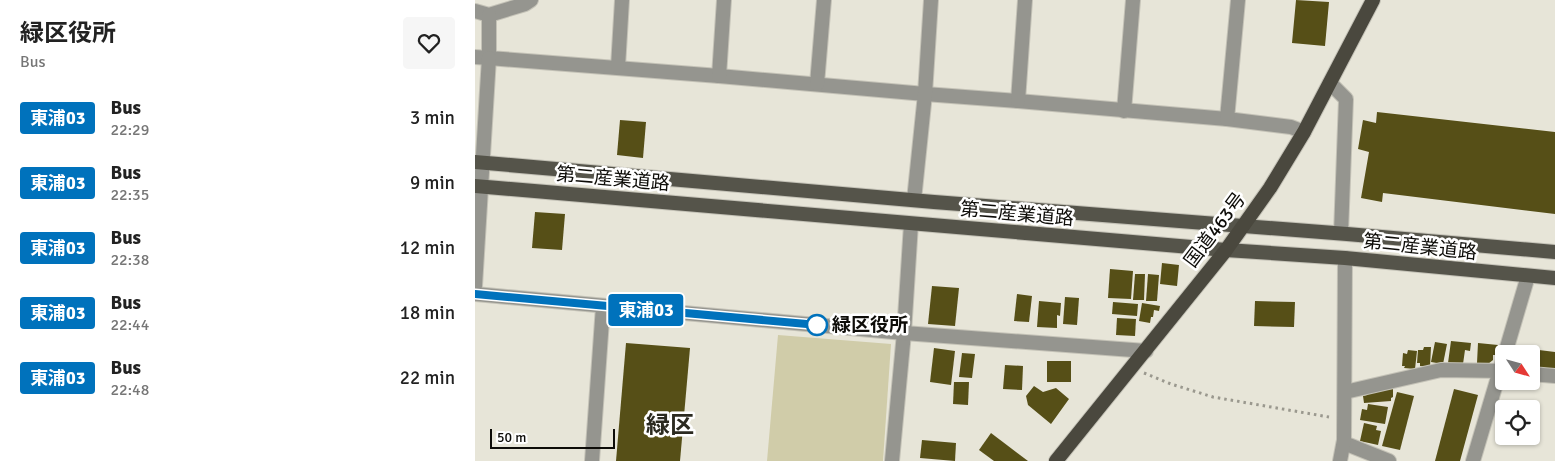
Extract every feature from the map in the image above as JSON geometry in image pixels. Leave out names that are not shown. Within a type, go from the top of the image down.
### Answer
[{"type":"highway","name":"国道463号","points":[[1056,461],[1226,250],[1270,188],[1304,132],[1373,0]]},
{"type":"main road","name":"第二産業道路","points":[[479,162],[914,200],[1555,252]]},
{"type":"main road","name":"第二産業道路","points":[[478,186],[911,224],[1345,258],[1555,278]]},
{"type":"street","points":[[475,11],[489,15],[525,4],[531,0]]},
{"type":"street","points":[[618,67],[622,0]]},
{"type":"street","points":[[719,76],[725,0]]},
{"type":"street","points":[[817,84],[824,0]]},
{"type":"street","points":[[914,200],[925,94],[931,0]]},
{"type":"street","points":[[1018,101],[1025,0]]},
{"type":"street","points":[[1124,111],[1133,0]]},
{"type":"street","points":[[1227,119],[1238,0]]},
{"type":"street","points":[[475,286],[482,58],[489,15]]},
{"type":"street","points":[[482,58],[618,67],[1227,119],[1291,127],[1304,132]]},
{"type":"street","points":[[1330,83],[1346,99],[1341,234]]},
{"type":"street","points":[[892,461],[911,224]]},
{"type":"street","points":[[1341,461],[1345,419],[1345,258]]},
{"type":"street","points":[[1507,345],[1528,276]]},
{"type":"street","points":[[475,294],[903,333],[1146,350]]},
{"type":"street","points":[[592,461],[603,306]]},
{"type":"street","points":[[1345,392],[1441,370],[1495,371]]},
{"type":"street","points":[[1540,375],[1555,376]]},
{"type":"street","points":[[1473,461],[1496,390]]},
{"type":"street","points":[[1344,443],[1389,461]]},
{"type":"path","points":[[1132,367],[1150,377],[1213,397],[1345,419]]},
{"type":"shaded area","points":[[778,335],[891,344],[883,461],[767,461]]},
{"type":"building","points":[[1296,0],[1329,2],[1325,46],[1292,43]]},
{"type":"building","points":[[1377,112],[1555,132],[1555,214],[1383,193],[1382,202],[1361,198],[1369,152],[1358,149],[1363,120],[1376,123]]},
{"type":"building","points":[[620,120],[646,122],[643,158],[617,155]]},
{"type":"building","points":[[535,212],[565,214],[562,250],[532,248]]},
{"type":"building","points":[[1162,263],[1179,265],[1177,286],[1160,284]]},
{"type":"building","points":[[1110,269],[1133,271],[1131,299],[1108,298]]},
{"type":"building","points":[[1135,274],[1145,274],[1144,300],[1133,300]]},
{"type":"building","points":[[1148,274],[1159,275],[1157,301],[1146,301]]},
{"type":"building","points":[[932,286],[959,288],[955,326],[928,324]]},
{"type":"building","points":[[1017,294],[1032,296],[1029,322],[1014,321]]},
{"type":"building","points":[[1065,297],[1079,298],[1077,325],[1063,324]]},
{"type":"building","points":[[1039,301],[1061,303],[1060,316],[1057,315],[1057,328],[1037,327]]},
{"type":"building","points":[[1255,301],[1295,302],[1294,327],[1254,326]]},
{"type":"building","points":[[1113,302],[1138,304],[1137,316],[1112,314]]},
{"type":"building","points":[[1142,303],[1160,306],[1159,311],[1154,310],[1150,323],[1139,321]]},
{"type":"building","points":[[1117,318],[1136,319],[1135,336],[1116,335]]},
{"type":"building","points":[[1451,341],[1471,343],[1470,351],[1465,350],[1463,364],[1448,363]]},
{"type":"building","points":[[1435,342],[1447,344],[1443,364],[1431,362]]},
{"type":"building","points":[[626,343],[690,348],[680,461],[616,461]]},
{"type":"building","points":[[1478,343],[1498,345],[1495,345],[1493,360],[1488,364],[1477,363]]},
{"type":"building","points":[[1424,347],[1431,347],[1430,367],[1420,366],[1420,363],[1417,363],[1418,350],[1423,350]]},
{"type":"building","points":[[934,348],[955,351],[951,385],[930,382]]},
{"type":"building","points":[[1408,350],[1417,351],[1415,369],[1402,366],[1403,353],[1407,354]]},
{"type":"building","points":[[1540,350],[1555,352],[1555,369],[1540,367]]},
{"type":"building","points":[[962,353],[975,354],[972,378],[959,377]]},
{"type":"building","points":[[1047,361],[1071,361],[1071,382],[1047,382]]},
{"type":"building","points":[[1005,365],[1023,366],[1022,390],[1003,389]]},
{"type":"building","points":[[954,382],[969,382],[968,405],[953,404]]},
{"type":"building","points":[[1034,386],[1043,392],[1056,388],[1069,399],[1051,424],[1028,405],[1026,396]]},
{"type":"building","points":[[1393,389],[1391,401],[1364,403],[1363,396],[1367,395],[1366,391]]},
{"type":"building","points":[[1454,389],[1478,395],[1460,461],[1435,461]]},
{"type":"building","points":[[1397,392],[1414,396],[1400,450],[1382,446]]},
{"type":"building","points":[[1368,404],[1388,407],[1385,424],[1360,420],[1362,409],[1367,410]]},
{"type":"building","points":[[1364,423],[1377,426],[1376,430],[1381,431],[1378,445],[1360,441]]},
{"type":"building","points":[[991,433],[1028,461],[994,461],[979,450]]},
{"type":"building","points":[[922,440],[956,443],[955,461],[920,458]]},
{"type":"bus line","name":"東浦03","points":[[475,294],[818,325]]},
{"type":"place","name":"緑区役所","points":[[817,325]]},
{"type":"district","name":"緑区","points":[[670,425]]}]
